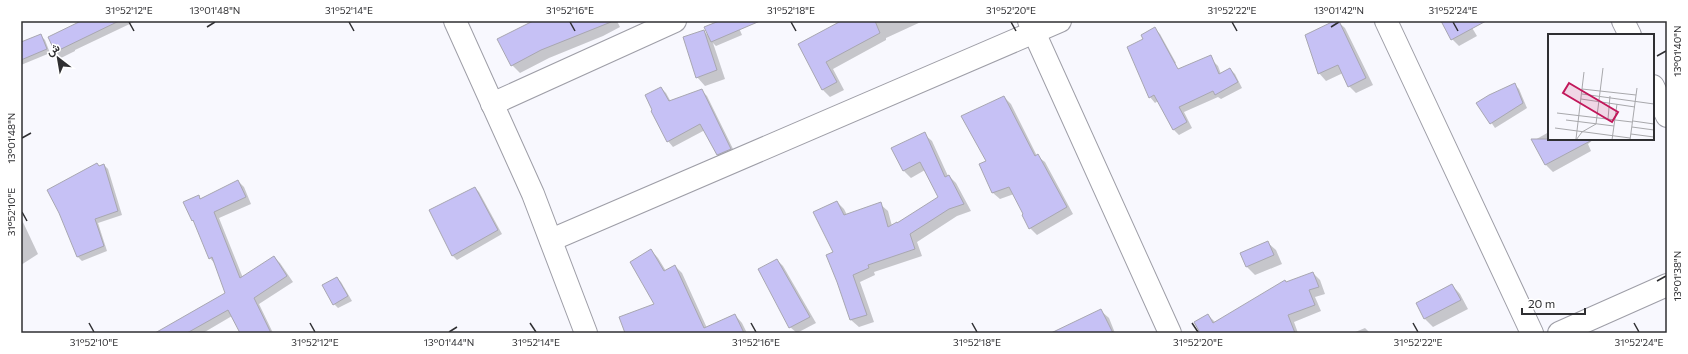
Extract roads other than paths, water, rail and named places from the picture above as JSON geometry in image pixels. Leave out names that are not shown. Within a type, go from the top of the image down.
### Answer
[{"type":"street","points":[[455,21],[533,194],[586,333]]},
{"type":"street","points":[[492,104],[675,21]]},
{"type":"street","points":[[551,240],[1032,26],[1060,21]]},
{"type":"street","points":[[1386,21],[1532,333]]},
{"type":"street","points":[[1624,21],[1630,34]]},
{"type":"street","points":[[1032,26],[1170,333]]},
{"type":"street","points":[[1654,88],[1667,116]]},
{"type":"street","points":[[1559,333],[1667,285]]}]
